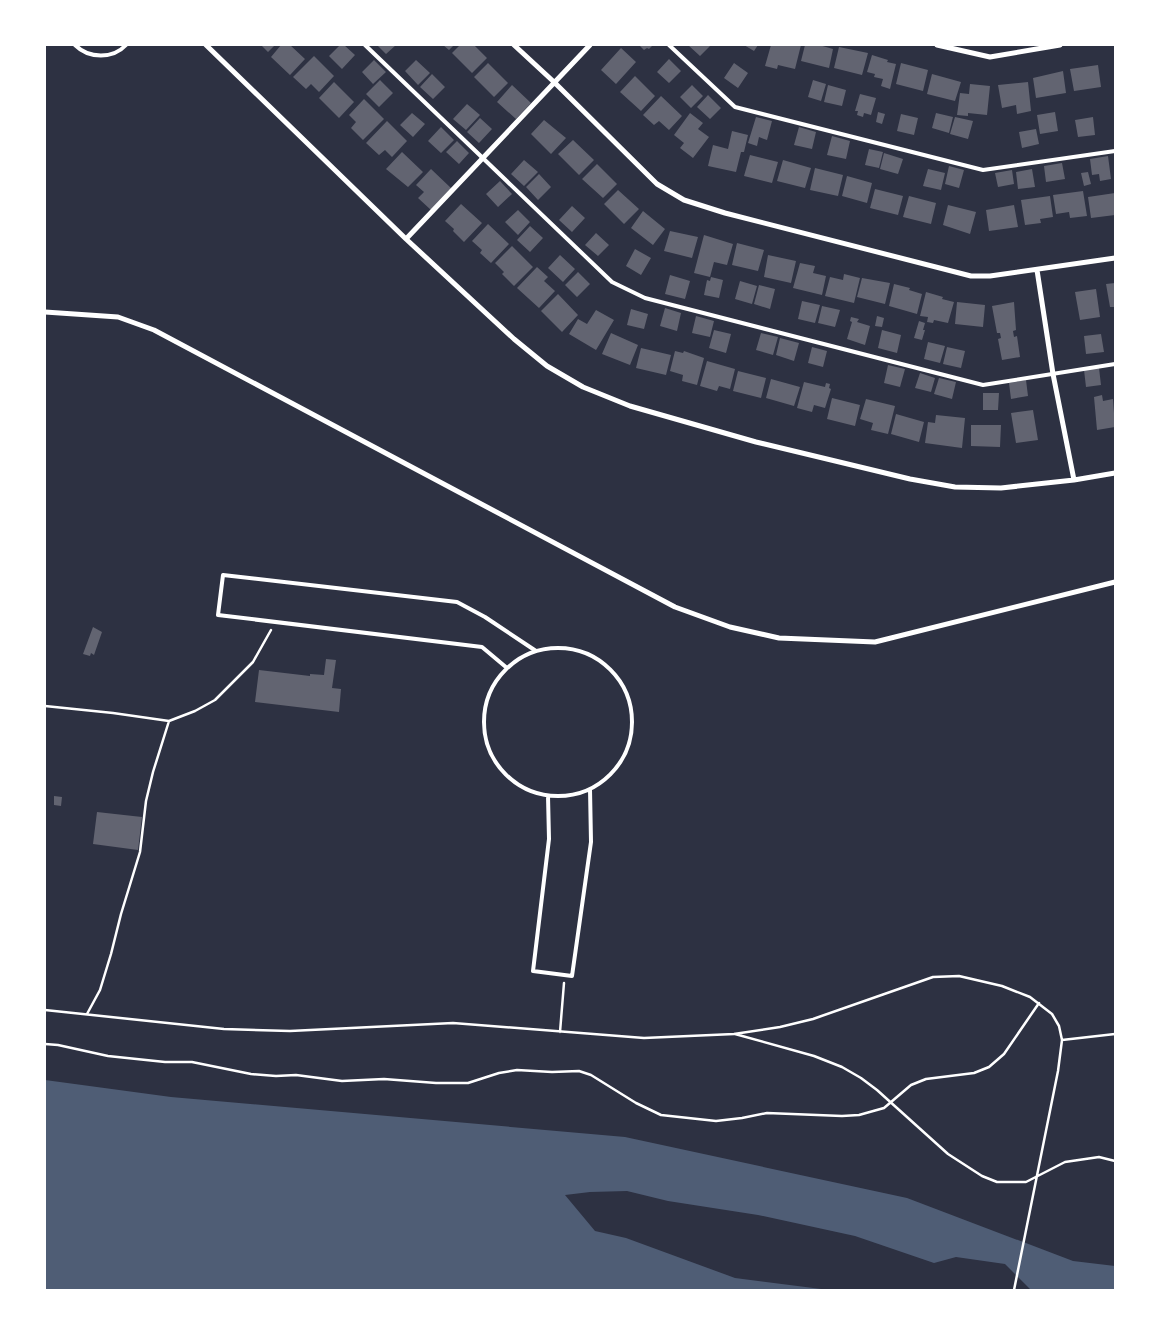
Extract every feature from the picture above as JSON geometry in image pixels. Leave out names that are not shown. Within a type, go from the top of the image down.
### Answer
[{"type":"street","points":[[206,45],[406,239],[530,353],[565,377],[606,398],[756,442],[955,487],[1001,488],[1074,480],[1115,473]]},
{"type":"street","points":[[514,45],[657,184],[684,200],[725,213],[971,276],[990,276],[1115,258]]},
{"type":"street","points":[[406,239],[590,45]]},
{"type":"street","points":[[937,45],[990,57],[1060,45]]},
{"type":"street","points":[[1037,270],[1053,374],[1074,480]]},
{"type":"street","points":[[45,312],[118,317],[154,330],[675,607],[730,627],[779,638],[875,642],[1115,582]]},
{"type":"lane","points":[[75,45],[79,49],[96,56],[119,53],[126,45]]},
{"type":"lane","points":[[366,45],[612,282],[644,298],[983,386],[1115,364]]},
{"type":"lane","points":[[669,45],[735,107],[983,170],[1115,151]]},
{"type":"lane","points":[[507,668],[482,647],[218,615],[223,575],[457,602],[485,617],[536,651]]},
{"type":"lane","points":[[562,648],[582,652],[598,660],[614,674],[628,697],[632,720],[628,745],[622,759],[613,772],[603,781],[590,790],[575,795],[548,796],[518,785],[500,768],[487,746],[484,733],[484,717],[489,695],[495,683],[507,668],[536,651],[562,648]]},
{"type":"lane","points":[[548,796],[549,838],[533,971],[572,976],[591,842],[590,790]]},
{"type":"path","points":[[45,706],[169,721],[195,711],[215,700],[253,662],[276,622]]},
{"type":"path","points":[[87,1014],[100,990],[140,852],[150,782],[169,721]]},
{"type":"path","points":[[560,1032],[565,975]]},
{"type":"path","points":[[45,1010],[224,1029],[290,1032],[453,1024],[644,1038],[734,1034],[780,1027],[813,1019],[933,977],[971,978],[1002,986],[1030,997],[1052,1014],[1059,1026],[1062,1040],[1058,1071],[1014,1290]]},
{"type":"path","points":[[45,1044],[108,1056],[165,1062],[192,1062],[251,1074],[296,1075],[342,1081],[384,1079],[468,1084],[499,1073],[517,1070],[579,1071],[591,1075],[636,1103],[661,1115],[716,1121],[767,1113],[842,1116],[859,1115],[884,1108],[911,1085],[926,1079],[974,1073],[989,1068],[1004,1054],[1039,1003]]},
{"type":"path","points":[[734,1034],[814,1056],[842,1067],[861,1078],[948,1154],[982,1176],[997,1182],[1026,1182],[1065,1162],[1099,1156],[1115,1161]]},
{"type":"path","points":[[1062,1040],[1115,1034]]},
{"type":"water","points":[[45,1080],[171,1097],[625,1137],[907,1198],[1073,1261],[1115,1266],[1115,1290],[1031,1290],[1005,1264],[956,1257],[934,1263],[855,1236],[758,1215],[668,1201],[627,1191],[565,1195],[595,1231],[626,1238],[735,1278],[829,1290],[45,1290]]},
{"type":"building","points":[[261,45],[275,45],[268,52]]},
{"type":"building","points":[[281,45],[290,45],[305,59],[290,75],[271,57]]},
{"type":"building","points":[[340,45],[344,45],[355,55],[342,69],[329,56]]},
{"type":"building","points":[[377,45],[396,45],[386,54]]},
{"type":"building","points":[[443,45],[454,45],[449,50]]},
{"type":"building","points":[[460,45],[474,45],[487,58],[472,73],[452,53]]},
{"type":"building","points":[[639,45],[653,45],[649,49],[644,50]]},
{"type":"building","points":[[688,45],[711,45],[700,56]]},
{"type":"building","points":[[744,45],[758,45],[754,51]]},
{"type":"building","points":[[771,45],[801,45],[795,69],[778,65],[777,69],[765,66]]},
{"type":"building","points":[[805,45],[819,45],[833,49],[829,68],[801,61]]},
{"type":"building","points":[[839,47],[868,53],[862,75],[834,68]]},
{"type":"building","points":[[621,48],[636,62],[616,84],[601,70]]},
{"type":"building","points":[[872,55],[896,64],[890,89],[881,86],[883,79],[874,77],[875,74],[867,72]]},
{"type":"building","points":[[314,56],[334,76],[319,92],[311,84],[306,89],[293,77]]},
{"type":"building","points":[[669,59],[681,71],[669,83],[657,72]]},
{"type":"building","points":[[374,60],[386,72],[373,84],[362,72]]},
{"type":"building","points":[[416,60],[430,73],[418,85],[405,71]]},
{"type":"building","points":[[488,63],[508,83],[494,97],[474,77]]},
{"type":"building","points":[[734,63],[748,73],[738,88],[724,78]]},
{"type":"building","points":[[901,63],[928,70],[923,91],[896,84]]},
{"type":"building","points":[[1098,65],[1101,87],[1074,91],[1070,69]]},
{"type":"building","points":[[1063,71],[1066,93],[1036,98],[1033,78]]},
{"type":"building","points":[[432,74],[445,87],[433,99],[420,87]]},
{"type":"building","points":[[932,74],[961,82],[955,101],[927,94]]},
{"type":"building","points":[[635,76],[655,96],[641,111],[620,92]]},
{"type":"building","points":[[380,80],[393,93],[379,107],[366,94]]},
{"type":"building","points":[[813,80],[826,84],[821,101],[808,97]]},
{"type":"building","points":[[334,82],[354,102],[339,118],[319,98]]},
{"type":"building","points":[[1028,82],[1031,111],[1017,114],[1016,105],[1002,108],[998,85]]},
{"type":"building","points":[[970,84],[990,86],[987,115],[968,113],[968,116],[957,115],[960,93],[969,94]]},
{"type":"building","points":[[512,85],[531,103],[516,119],[497,102]]},
{"type":"building","points":[[692,85],[703,96],[691,108],[680,97]]},
{"type":"building","points":[[828,85],[846,90],[842,106],[824,102]]},
{"type":"building","points":[[860,94],[876,98],[871,115],[864,113],[863,117],[857,115],[858,111],[855,111]]},
{"type":"building","points":[[708,95],[721,108],[710,119],[697,107]]},
{"type":"building","points":[[661,96],[682,116],[669,130],[659,121],[654,125],[643,115]]},
{"type":"building","points":[[364,99],[384,119],[363,140],[351,128],[356,122],[349,115]]},
{"type":"building","points":[[467,104],[480,115],[466,130],[453,119]]},
{"type":"building","points":[[878,112],[885,114],[882,124],[876,122]]},
{"type":"building","points":[[1055,112],[1058,131],[1040,134],[1037,115]]},
{"type":"building","points":[[412,113],[425,124],[413,137],[400,125]]},
{"type":"building","points":[[690,113],[703,123],[698,129],[709,137],[693,158],[680,148],[684,143],[674,135]]},
{"type":"building","points":[[936,113],[953,117],[949,133],[932,128]]},
{"type":"building","points":[[901,114],[918,118],[914,135],[897,131]]},
{"type":"building","points":[[756,117],[772,121],[767,140],[759,137],[757,146],[748,143]]},
{"type":"building","points":[[955,117],[973,121],[968,139],[950,134]]},
{"type":"building","points":[[1093,117],[1095,135],[1078,137],[1075,120]]},
{"type":"building","points":[[480,118],[492,129],[479,143],[467,132]]},
{"type":"building","points":[[544,120],[566,138],[551,154],[531,134]]},
{"type":"building","points":[[387,121],[407,141],[392,157],[385,150],[379,155],[366,143]]},
{"type":"building","points":[[441,127],[454,140],[441,153],[428,141]]},
{"type":"building","points":[[799,127],[816,132],[812,149],[794,145]]},
{"type":"building","points":[[1036,129],[1039,144],[1022,148],[1019,132]]},
{"type":"building","points":[[732,131],[748,135],[736,172],[708,166],[713,145],[728,149]]},
{"type":"building","points":[[832,136],[850,141],[846,159],[827,155]]},
{"type":"building","points":[[573,140],[594,160],[579,175],[558,154]]},
{"type":"building","points":[[457,141],[469,153],[459,164],[446,152]]},
{"type":"building","points":[[869,149],[883,152],[879,168],[865,165]]},
{"type":"building","points":[[402,152],[423,172],[408,187],[386,169]]},
{"type":"building","points":[[884,153],[903,159],[898,174],[880,169]]},
{"type":"building","points":[[750,155],[778,162],[772,183],[744,176]]},
{"type":"building","points":[[1108,156],[1111,179],[1100,181],[1099,174],[1092,175],[1090,159]]},
{"type":"building","points":[[524,160],[538,172],[524,186],[511,174]]},
{"type":"building","points":[[783,160],[811,168],[805,188],[777,181]]},
{"type":"building","points":[[1062,163],[1065,179],[1046,182],[1044,166]]},
{"type":"building","points":[[597,164],[617,184],[603,198],[582,179]]},
{"type":"building","points":[[949,166],[964,170],[959,188],[945,184]]},
{"type":"building","points":[[815,168],[843,175],[838,196],[810,190]]},
{"type":"building","points":[[431,169],[452,189],[431,210],[418,198],[424,192],[416,185]]},
{"type":"building","points":[[928,169],[945,173],[941,190],[923,186]]},
{"type":"building","points":[[1032,169],[1035,187],[1018,189],[1016,172]]},
{"type":"building","points":[[1012,170],[1014,184],[998,187],[995,173]]},
{"type":"building","points":[[1088,172],[1091,184],[1084,186],[1081,173]]},
{"type":"building","points":[[539,174],[551,187],[538,200],[526,187]]},
{"type":"building","points":[[847,176],[872,183],[867,203],[842,196]]},
{"type":"building","points":[[500,181],[512,194],[498,207],[486,194]]},
{"type":"building","points":[[875,189],[903,196],[898,215],[870,208]]},
{"type":"building","points":[[618,190],[639,209],[624,224],[604,204]]},
{"type":"building","points":[[1083,191],[1087,216],[1070,218],[1069,212],[1056,214],[1053,195]]},
{"type":"building","points":[[1115,193],[1115,215],[1091,218],[1088,197]]},
{"type":"building","points":[[909,196],[936,203],[931,224],[903,217]]},
{"type":"building","points":[[1050,196],[1053,217],[1040,219],[1041,223],[1025,225],[1021,200]]},
{"type":"building","points":[[461,204],[482,223],[464,242],[445,221]]},
{"type":"building","points":[[948,205],[976,212],[970,234],[943,225]]},
{"type":"building","points":[[1014,205],[1018,227],[989,231],[986,210]]},
{"type":"building","points":[[572,206],[585,218],[572,232],[559,220]]},
{"type":"building","points":[[518,210],[530,222],[518,235],[505,222]]},
{"type":"building","points":[[643,211],[665,229],[653,245],[631,228]]},
{"type":"building","points":[[488,224],[509,244],[491,263],[480,253],[482,250],[472,241]]},
{"type":"building","points":[[530,226],[543,238],[530,252],[517,240]]},
{"type":"building","points":[[670,231],[698,237],[692,258],[664,251]]},
{"type":"building","points":[[596,233],[609,245],[598,256],[585,245]]},
{"type":"building","points":[[704,235],[733,244],[727,265],[714,262],[710,277],[694,273]]},
{"type":"building","points":[[737,243],[764,250],[758,271],[732,265]]},
{"type":"building","points":[[512,246],[533,267],[514,286],[502,274],[504,272],[495,263]]},
{"type":"building","points":[[635,249],[651,258],[641,275],[626,266]]},
{"type":"building","points":[[560,255],[575,269],[563,282],[548,268]]},
{"type":"building","points":[[768,255],[796,261],[791,283],[764,277]]},
{"type":"building","points":[[800,263],[815,266],[813,273],[826,276],[822,295],[793,288]]},
{"type":"building","points":[[537,267],[548,277],[544,281],[555,291],[539,308],[517,288]]},
{"type":"building","points":[[578,272],[590,284],[577,297],[565,285]]},
{"type":"building","points":[[844,274],[860,278],[854,303],[825,296],[830,277],[843,280]]},
{"type":"building","points":[[670,275],[690,281],[685,299],[665,294]]},
{"type":"building","points":[[711,277],[723,280],[719,298],[704,295],[707,280],[710,281]]},
{"type":"building","points":[[862,278],[890,283],[885,304],[857,297]]},
{"type":"building","points":[[740,281],[757,286],[752,304],[735,299]]},
{"type":"building","points":[[1115,283],[1115,307],[1110,307],[1106,284]]},
{"type":"building","points":[[894,284],[910,288],[909,290],[922,294],[917,314],[889,306]]},
{"type":"building","points":[[759,285],[775,289],[770,309],[754,304]]},
{"type":"building","points":[[1096,289],[1100,317],[1080,320],[1075,292]]},
{"type":"building","points":[[926,292],[954,302],[948,323],[934,320],[933,323],[927,322],[928,317],[920,316]]},
{"type":"building","points":[[558,294],[578,315],[562,332],[541,311]]},
{"type":"building","points":[[802,301],[820,305],[815,323],[798,319]]},
{"type":"building","points":[[957,302],[985,305],[983,327],[955,324]]},
{"type":"building","points":[[1014,302],[1016,330],[1013,331],[1014,337],[1017,336],[1020,357],[1002,360],[998,339],[1001,338],[1000,333],[997,333],[992,306]]},
{"type":"building","points":[[822,306],[840,310],[835,327],[818,323]]},
{"type":"building","points":[[665,308],[681,313],[677,331],[660,326]]},
{"type":"building","points":[[631,309],[648,314],[644,329],[627,325]]},
{"type":"building","points":[[596,310],[614,320],[596,350],[569,334],[578,319],[587,324]]},
{"type":"building","points":[[696,316],[714,321],[710,337],[692,333]]},
{"type":"building","points":[[877,316],[884,318],[882,327],[875,326]]},
{"type":"building","points":[[851,317],[859,319],[857,322],[870,326],[865,345],[847,339],[852,322],[850,321]]},
{"type":"building","points":[[919,321],[925,323],[922,340],[914,338]]},
{"type":"building","points":[[714,330],[731,334],[726,353],[709,348]]},
{"type":"building","points":[[882,330],[901,335],[897,353],[878,348]]},
{"type":"building","points":[[611,333],[638,345],[630,365],[602,354]]},
{"type":"building","points":[[761,333],[778,337],[773,355],[756,350]]},
{"type":"building","points":[[1101,334],[1104,352],[1086,354],[1084,336]]},
{"type":"building","points":[[780,338],[799,343],[794,361],[776,355]]},
{"type":"building","points":[[928,342],[945,346],[940,363],[924,359]]},
{"type":"building","points":[[812,347],[827,351],[823,367],[808,363]]},
{"type":"building","points":[[947,347],[965,351],[961,368],[943,364]]},
{"type":"building","points":[[641,348],[671,355],[666,375],[636,368]]},
{"type":"building","points":[[675,351],[683,353],[684,351],[704,358],[697,385],[682,381],[683,375],[670,371]]},
{"type":"building","points":[[707,361],[735,369],[730,389],[719,386],[717,391],[700,386]]},
{"type":"building","points":[[888,365],[905,369],[900,387],[884,383]]},
{"type":"building","points":[[1099,368],[1101,385],[1086,387],[1084,370]]},
{"type":"building","points":[[738,371],[766,378],[761,398],[733,391]]},
{"type":"building","points":[[920,373],[935,378],[931,392],[915,388]]},
{"type":"building","points":[[939,378],[956,382],[952,399],[934,394]]},
{"type":"building","points":[[771,379],[800,387],[794,406],[766,398]]},
{"type":"building","points":[[1026,380],[1028,396],[1011,399],[1009,383]]},
{"type":"building","points":[[804,382],[825,387],[826,383],[830,384],[829,388],[831,389],[825,408],[814,405],[812,412],[797,408]]},
{"type":"building","points":[[983,393],[999,393],[998,410],[983,410]]},
{"type":"building","points":[[1102,395],[1103,401],[1113,399],[1115,427],[1097,430],[1094,397]]},
{"type":"building","points":[[832,398],[860,405],[855,426],[827,419]]},
{"type":"building","points":[[866,399],[895,406],[888,434],[871,430],[873,423],[860,419]]},
{"type":"building","points":[[1033,410],[1038,440],[1016,443],[1011,413]]},
{"type":"building","points":[[896,414],[924,422],[919,442],[891,434]]},
{"type":"building","points":[[936,415],[965,418],[962,448],[925,443],[928,422],[935,423]]},
{"type":"building","points":[[971,425],[1001,425],[1000,447],[971,446]]},
{"type":"building","points":[[93,627],[102,632],[94,655],[91,653],[90,656],[83,654]]},
{"type":"building","points":[[326,659],[336,660],[332,688],[341,689],[339,712],[255,702],[259,670],[310,676],[310,674],[324,675]]},
{"type":"building","points":[[54,796],[62,797],[61,806],[54,805]]},
{"type":"building","points":[[97,812],[142,817],[138,850],[93,844]]}]
